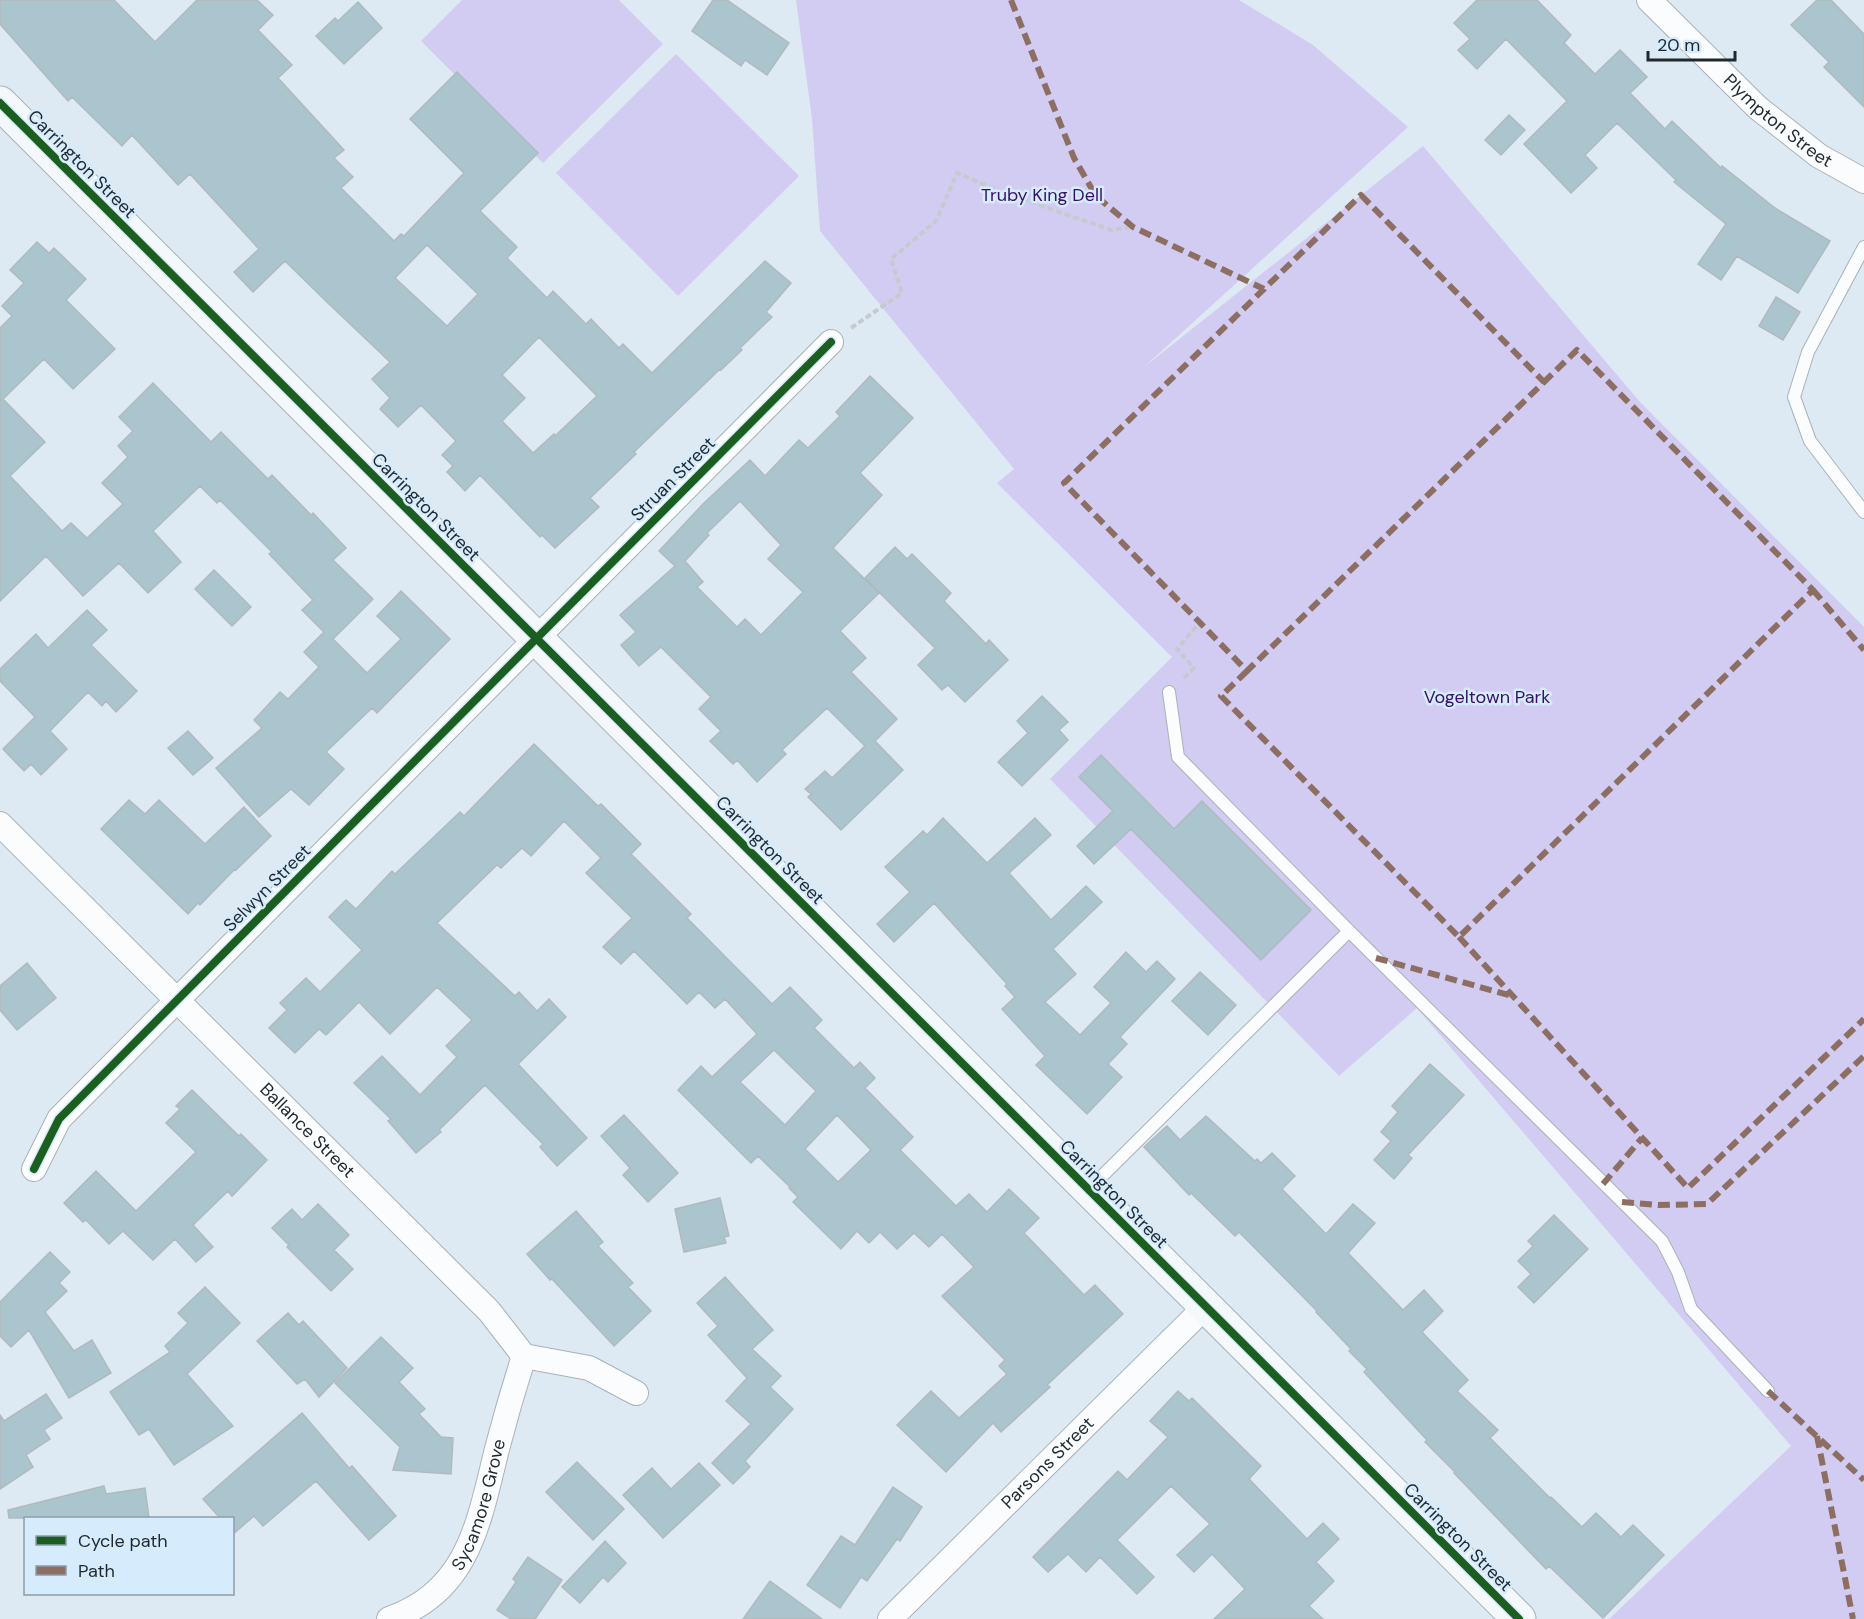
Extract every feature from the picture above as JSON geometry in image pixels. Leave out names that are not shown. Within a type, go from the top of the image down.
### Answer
[{"type":"main road","name":"Carrington Street","points":[[0,103],[1519,1619]]},
{"type":"street","name":"Plympton Street","points":[[1649,0],[1758,108],[1819,156],[1864,182]]},
{"type":"street","name":"Struan Street","points":[[536,638],[831,342]]},
{"type":"street","name":"Selwyn Street","points":[[34,1169],[59,1119],[536,638]]},
{"type":"street","name":"Ballance Street","points":[[0,824],[489,1311],[524,1356]]},
{"type":"street","name":"Parsons Street","points":[[890,1619],[1205,1307]]},
{"type":"street","points":[[524,1356],[589,1368],[636,1393]]},
{"type":"street","name":"Sycamore Grove","points":[[389,1619],[407,1613],[436,1594],[461,1563],[477,1528],[506,1413],[524,1356]]},
{"type":"lane","points":[[1864,248],[1808,352],[1794,397],[1810,441],[1864,512]]},
{"type":"lane","points":[[1169,692],[1178,757],[1348,931],[1662,1241],[1678,1272],[1691,1308],[1768,1391]]},
{"type":"lane","points":[[1089,1190],[1348,931]]},
{"type":"path","points":[[831,342],[902,293],[891,260],[936,221],[957,173],[1002,192],[1111,230],[1133,227]]},
{"type":"path","points":[[1169,692],[1194,668],[1177,649],[1200,622]]},
{"type":"green space","points":[[462,0],[619,0],[663,44],[543,163],[421,41]]},
{"type":"green space","name":"Vogeltown Park","points":[[796,0],[1239,0],[1313,45],[1408,127],[1144,367],[1423,146],[1640,402],[1864,627],[1864,1619],[1609,1619],[1791,1446],[1417,1008],[1339,1076],[1050,779],[1172,657],[997,483],[1014,469],[820,231],[812,119]]},
{"type":"green space","points":[[676,54],[799,176],[678,296],[556,173]]},
{"type":"building","points":[[0,0],[114,0],[155,42],[197,0],[257,0],[273,15],[258,30],[292,65],[278,78],[344,150],[334,158],[353,177],[341,188],[394,241],[401,234],[404,236],[464,173],[410,119],[457,72],[538,153],[480,211],[517,247],[507,258],[547,298],[553,291],[586,324],[591,319],[619,348],[623,344],[652,373],[765,261],[791,283],[766,312],[772,317],[740,348],[742,350],[634,452],[636,454],[590,498],[599,507],[555,548],[542,535],[540,537],[480,475],[465,491],[447,472],[453,466],[442,455],[456,441],[421,405],[398,427],[380,409],[390,398],[372,379],[390,362],[285,261],[253,292],[234,272],[259,249],[190,174],[178,185],[132,135],[122,146],[72,97],[68,101],[0,24]],"holes":[[[427,245],[478,294],[447,326],[395,278]],[[539,337],[597,396],[555,436],[554,434],[533,453],[502,421],[525,398],[502,375]]]},
{"type":"building","points":[[713,0],[727,0],[789,43],[767,75],[745,60],[741,66],[692,31]]},
{"type":"building","points":[[1477,0],[1537,0],[1571,35],[1564,43],[1595,74],[1620,50],[1647,77],[1630,93],[1665,129],[1672,121],[1721,168],[1722,166],[1775,208],[1830,241],[1798,293],[1737,256],[1721,280],[1698,264],[1726,224],[1674,182],[1676,180],[1617,123],[1585,155],[1597,168],[1571,193],[1524,144],[1567,101],[1506,39],[1477,69],[1458,50],[1470,39],[1454,23]]},
{"type":"building","points":[[1817,0],[1831,0],[1864,34],[1864,107],[1824,67],[1829,62],[1791,25]]},
{"type":"building","points":[[358,2],[382,28],[344,64],[316,36],[335,18],[338,21]]},
{"type":"building","points":[[1509,115],[1525,130],[1501,155],[1485,140]]},
{"type":"building","points":[[37,242],[49,253],[54,248],[86,279],[66,300],[115,349],[73,389],[44,359],[3,399],[45,442],[10,476],[62,531],[71,523],[87,538],[123,504],[102,483],[128,457],[118,446],[133,431],[119,417],[153,383],[211,442],[221,432],[268,479],[272,475],[346,548],[333,560],[373,599],[333,639],[367,673],[401,639],[377,616],[401,591],[450,639],[377,713],[372,708],[326,752],[344,769],[309,805],[291,789],[259,817],[216,768],[262,728],[254,720],[280,692],[288,699],[319,667],[304,652],[324,632],[302,610],[313,600],[269,554],[272,552],[220,500],[217,503],[200,486],[153,531],[181,562],[148,593],[119,563],[83,596],[46,556],[0,601],[0,328],[12,316],[2,306],[24,283],[10,270]]},
{"type":"building","points":[[1776,297],[1800,312],[1783,340],[1759,326]]},
{"type":"building","points":[[870,376],[913,418],[860,473],[882,495],[833,548],[879,593],[840,631],[866,658],[851,672],[897,719],[875,741],[903,770],[841,830],[808,797],[811,794],[805,789],[825,771],[832,778],[865,746],[827,708],[782,750],[786,754],[757,782],[737,760],[733,764],[710,741],[721,731],[699,709],[711,697],[661,647],[639,666],[621,645],[636,632],[620,615],[675,566],[659,551],[704,503],[750,460],[765,476],[799,440],[808,448],[840,416],[836,412]],"holes":[[[740,501],[781,545],[768,559],[803,592],[761,635],[745,619],[737,627],[697,587],[703,582],[685,561],[709,535],[707,533]]]},
{"type":"building","points":[[895,547],[907,559],[912,554],[951,593],[944,601],[986,644],[989,640],[1008,660],[965,702],[948,685],[942,690],[918,665],[935,648],[865,578]]},
{"type":"building","points":[[214,570],[251,607],[232,626],[195,589]]},
{"type":"building","points":[[87,610],[107,630],[91,645],[137,691],[116,712],[106,701],[102,706],[88,692],[50,731],[67,749],[41,775],[31,764],[24,771],[3,749],[35,717],[0,681],[0,669],[36,634],[48,648]]},
{"type":"building","points":[[1042,696],[1068,722],[1059,730],[1068,740],[1022,786],[998,762],[1028,733],[1017,721]]},
{"type":"building","points":[[188,731],[213,758],[193,775],[168,748]]},
{"type":"building","points":[[534,744],[598,806],[601,804],[641,844],[631,854],[691,914],[687,918],[772,1004],[790,987],[822,1020],[814,1028],[854,1068],[860,1062],[875,1078],[865,1088],[913,1137],[900,1150],[956,1206],[969,1194],[987,1212],[1009,1189],[1039,1218],[1024,1233],[1084,1295],[1095,1285],[1123,1314],[1047,1385],[1050,1387],[1001,1432],[993,1423],[946,1472],[897,1425],[931,1391],[959,1418],[1007,1374],[999,1366],[1005,1360],[942,1296],[974,1267],[942,1234],[929,1247],[914,1233],[897,1249],[880,1232],[869,1243],[857,1231],[841,1249],[793,1202],[798,1197],[790,1187],[758,1156],[751,1163],[678,1090],[701,1066],[712,1077],[757,1034],[725,999],[715,1008],[699,992],[687,1004],[634,951],[621,964],[603,947],[632,918],[586,873],[601,858],[564,821],[531,856],[522,848],[501,868],[497,865],[437,923],[515,996],[519,992],[537,1011],[549,999],[566,1017],[518,1064],[587,1138],[557,1166],[540,1147],[543,1144],[485,1085],[439,1130],[441,1132],[416,1153],[388,1121],[391,1119],[354,1083],[382,1056],[420,1095],[457,1057],[446,1046],[472,1020],[437,987],[390,1034],[359,1002],[326,1035],[319,1029],[295,1053],[269,1028],[287,1010],[280,1003],[306,978],[320,992],[362,950],[329,917],[346,900],[356,909],[392,871],[395,874],[460,812],[464,816]],"holes":[[[774,1050],[816,1091],[785,1125],[740,1082]],[[837,1115],[871,1150],[838,1182],[805,1149]]]},
{"type":"building","points":[[1101,755],[1174,829],[1202,801],[1311,910],[1261,960],[1131,829],[1094,864],[1077,846],[1113,811],[1079,777]]},
{"type":"building","points":[[129,800],[145,814],[159,800],[205,844],[244,807],[271,836],[188,914],[101,829]]},
{"type":"building","points":[[943,818],[987,863],[1035,818],[1051,835],[1009,873],[1051,920],[1086,886],[1102,902],[1053,949],[1076,974],[1045,1002],[1080,1035],[1111,1003],[1094,987],[1126,952],[1146,972],[1157,961],[1175,979],[1120,1037],[1127,1044],[1108,1064],[1122,1077],[1087,1114],[1036,1065],[1045,1056],[1002,1009],[1015,997],[1005,986],[1007,984],[934,903],[894,942],[877,924],[910,892],[885,867],[923,831],[927,835]]},
{"type":"building","points":[[27,963],[56,998],[17,1030],[0,1010],[0,986]]},
{"type":"building","points":[[1200,972],[1236,1005],[1208,1035],[1172,1001]]},
{"type":"building","points":[[1430,1064],[1464,1095],[1408,1155],[1412,1158],[1394,1179],[1374,1160],[1391,1141],[1381,1132],[1398,1112],[1392,1106]]},
{"type":"building","points":[[192,1090],[267,1160],[232,1196],[228,1191],[193,1225],[213,1247],[196,1262],[175,1239],[153,1260],[123,1231],[109,1244],[86,1220],[83,1222],[64,1203],[96,1171],[136,1211],[196,1152],[166,1123],[180,1109],[176,1106]]},
{"type":"building","points":[[624,1115],[678,1173],[648,1202],[623,1175],[630,1168],[601,1136]]},
{"type":"building","points":[[1206,1116],[1255,1161],[1257,1159],[1261,1163],[1272,1153],[1295,1176],[1282,1189],[1326,1234],[1353,1204],[1375,1223],[1348,1253],[1403,1310],[1424,1290],[1443,1311],[1422,1332],[1468,1380],[1457,1391],[1498,1430],[1490,1438],[1582,1527],[1596,1513],[1621,1537],[1633,1525],[1664,1555],[1603,1618],[1549,1566],[1546,1569],[1425,1442],[1427,1440],[1364,1372],[1367,1369],[1349,1351],[1351,1349],[1317,1311],[1239,1232],[1235,1236],[1191,1193],[1189,1195],[1144,1147],[1167,1126],[1180,1140]]},
{"type":"building","points":[[720,1198],[729,1236],[724,1237],[726,1243],[684,1252],[675,1209]]},
{"type":"building","points":[[318,1204],[349,1235],[334,1250],[353,1269],[331,1291],[287,1247],[289,1245],[272,1228],[292,1209],[302,1220]]},
{"type":"building","points":[[576,1211],[603,1242],[598,1246],[633,1283],[628,1287],[651,1311],[614,1346],[527,1254]]},
{"type":"building","points":[[1554,1215],[1588,1249],[1534,1303],[1518,1287],[1531,1274],[1518,1261],[1533,1246],[1528,1241]]},
{"type":"building","points":[[50,1252],[70,1272],[59,1283],[67,1291],[45,1312],[74,1351],[92,1340],[111,1373],[69,1398],[29,1330],[11,1347],[0,1336],[0,1302]]},
{"type":"building","points":[[725,1277],[773,1330],[752,1349],[781,1376],[770,1387],[793,1409],[745,1461],[750,1467],[733,1484],[712,1463],[751,1424],[726,1401],[747,1378],[708,1335],[718,1326],[697,1303]]},
{"type":"building","points":[[205,1287],[240,1323],[187,1374],[233,1426],[174,1465],[149,1429],[139,1435],[110,1392],[170,1352],[165,1346],[188,1323],[178,1313]]},
{"type":"building","points":[[288,1313],[299,1325],[303,1321],[347,1368],[319,1397],[305,1379],[297,1384],[257,1341]]},
{"type":"building","points":[[381,1337],[413,1368],[399,1382],[425,1409],[419,1414],[441,1437],[453,1438],[451,1474],[393,1470],[400,1447],[335,1383]]},
{"type":"building","points":[[1178,1391],[1189,1401],[1192,1398],[1261,1466],[1249,1479],[1307,1539],[1323,1523],[1339,1539],[1316,1562],[1334,1581],[1309,1606],[1323,1619],[1214,1619],[1245,1589],[1212,1554],[1194,1572],[1177,1555],[1210,1524],[1171,1486],[1117,1540],[1154,1577],[1137,1594],[1100,1557],[1086,1572],[1068,1554],[1048,1572],[1033,1557],[1118,1471],[1127,1480],[1168,1437],[1150,1421]]},
{"type":"building","points":[[46,1394],[62,1418],[44,1430],[50,1439],[26,1455],[33,1467],[0,1489],[0,1415],[4,1421]]},
{"type":"building","points":[[302,1413],[349,1468],[352,1466],[396,1516],[369,1540],[316,1481],[263,1526],[254,1516],[234,1533],[234,1517],[219,1517],[203,1499]]},
{"type":"building","points":[[577,1462],[624,1509],[593,1540],[546,1492]]},
{"type":"building","points":[[699,1463],[720,1485],[663,1538],[623,1495],[652,1468],[671,1489]]},
{"type":"building","points":[[104,1486],[106,1494],[145,1488],[149,1517],[9,1518],[8,1510]]},
{"type":"building","points":[[893,1487],[922,1507],[900,1541],[897,1539],[867,1581],[861,1577],[840,1608],[807,1585],[841,1536],[855,1545]]},
{"type":"building","points":[[605,1541],[626,1563],[608,1582],[603,1577],[580,1603],[562,1587]]},
{"type":"building","points":[[528,1557],[562,1580],[535,1619],[511,1619],[497,1610],[516,1582],[513,1579]]},
{"type":"building","points":[[770,1581],[822,1619],[743,1619]]},
{"type":"marked path","points":[[1011,0],[1074,158],[1096,196],[1133,227],[1264,289]]},
{"type":"marked path","points":[[1361,195],[1544,382],[1247,671],[1064,483],[1361,195]]},
{"type":"marked path","points":[[1247,671],[1221,696],[1459,937],[1813,590],[1577,350],[1544,382]]},
{"type":"marked path","points":[[1813,590],[1864,650]]},
{"type":"marked path","points":[[1459,937],[1688,1188],[1864,1019]]},
{"type":"marked path","points":[[1376,958],[1512,996]]},
{"type":"marked path","points":[[1622,1202],[1658,1205],[1707,1204],[1864,1056]]},
{"type":"marked path","points":[[1603,1184],[1642,1138]]},
{"type":"marked path","points":[[1768,1391],[1864,1480]]},
{"type":"marked path","points":[[1817,1436],[1853,1619]]},
{"type":"cycle path","points":[[0,103],[1519,1619]]},
{"type":"cycle path","points":[[34,1169],[59,1119],[831,342]]},
{"type":"park label","name":"Truby King Dell","points":[[1042,195]]}]
